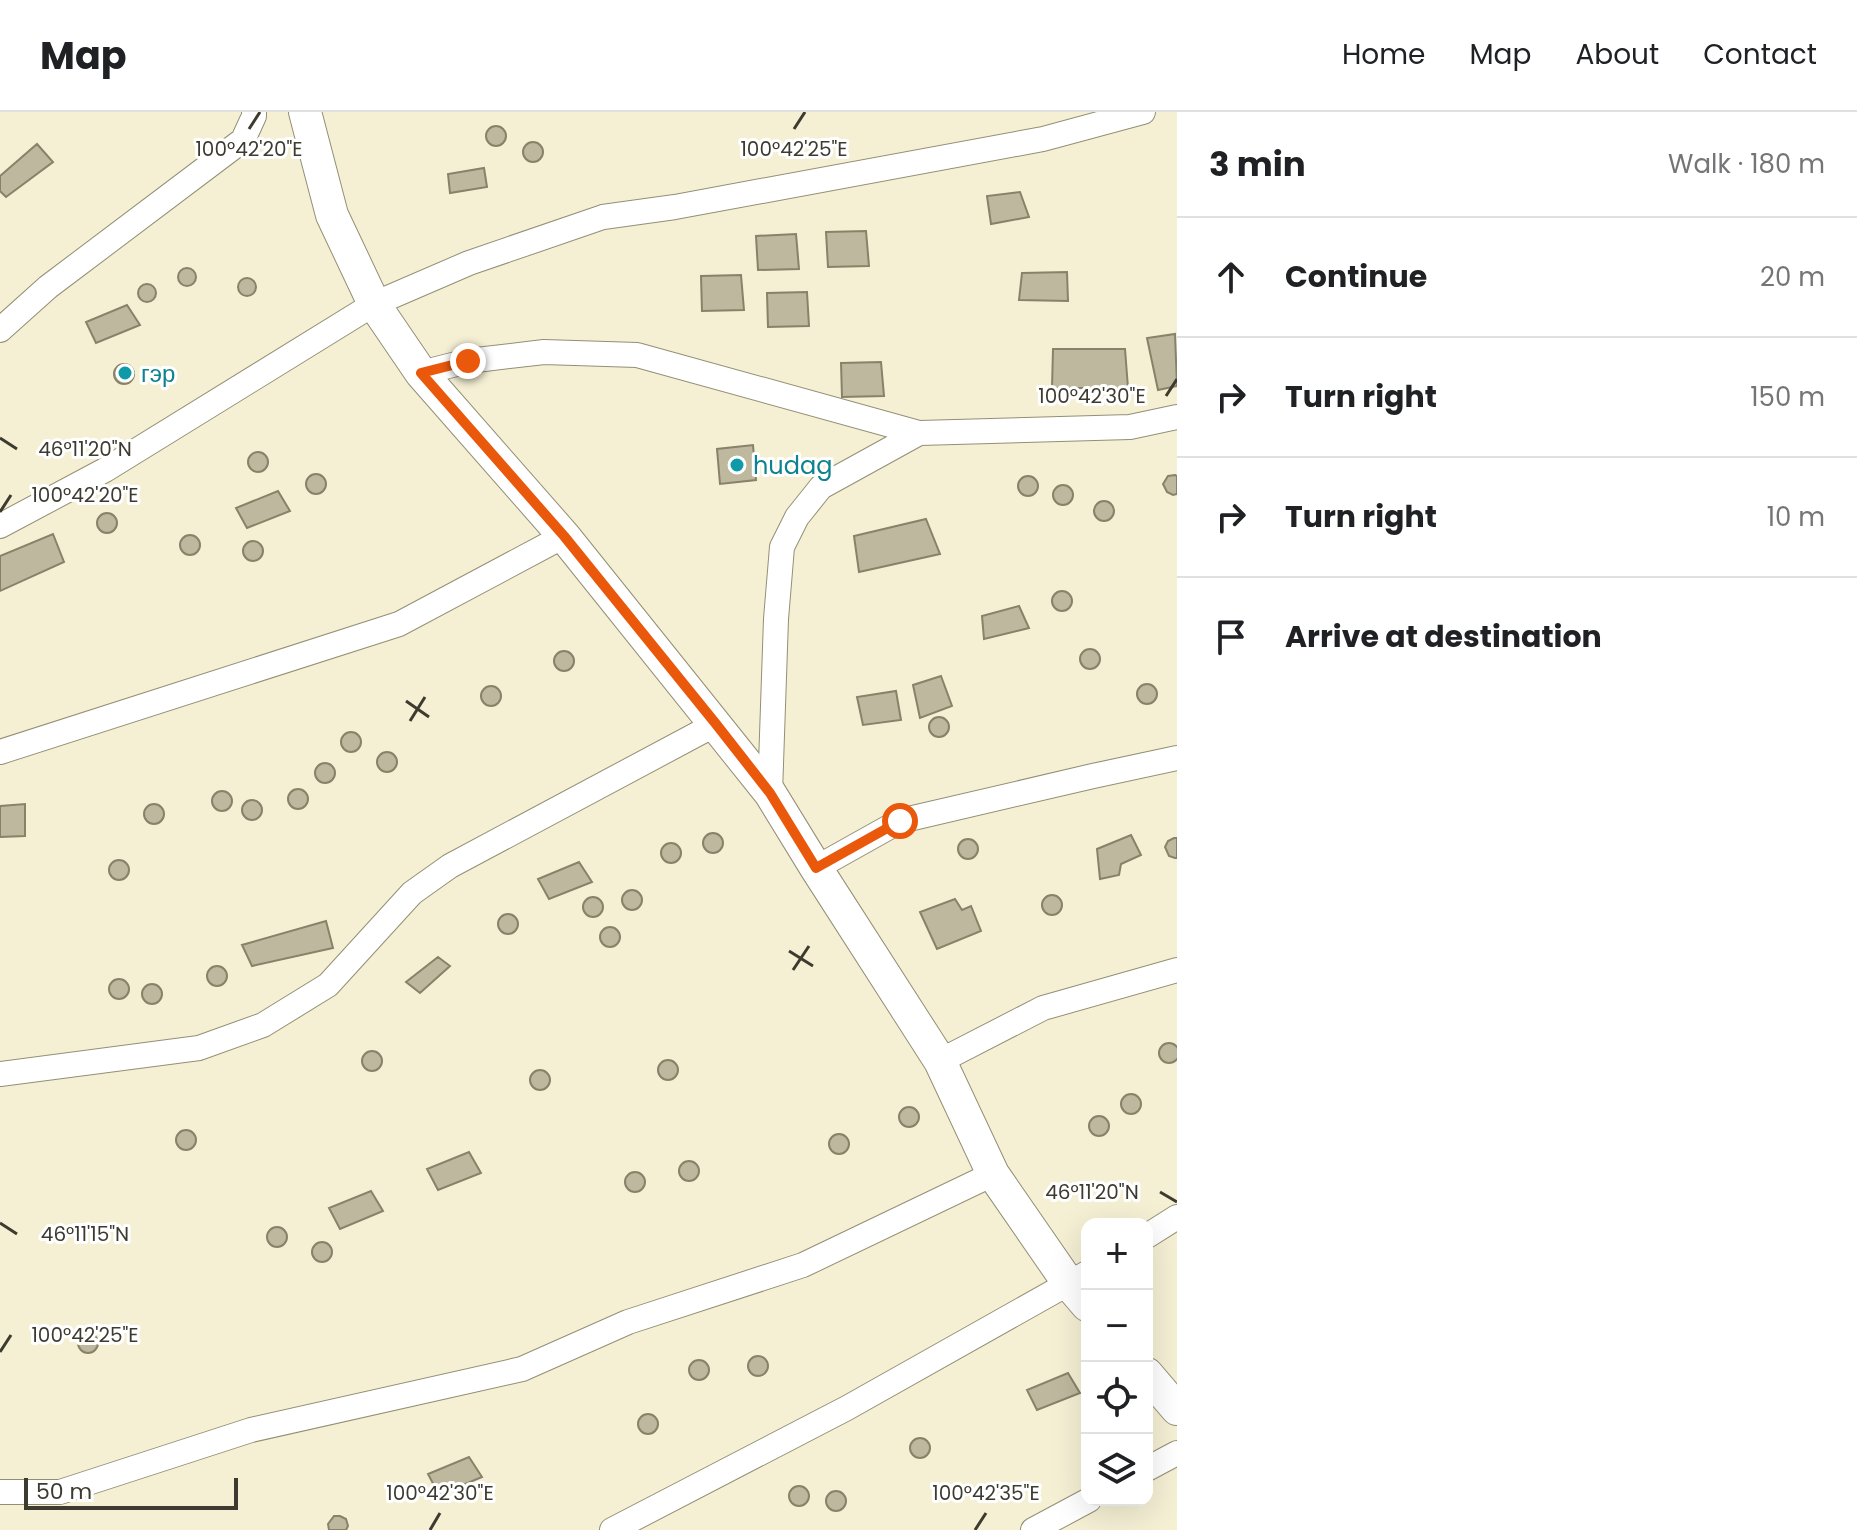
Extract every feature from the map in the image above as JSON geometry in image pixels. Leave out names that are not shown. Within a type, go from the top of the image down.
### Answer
[{"type":"street","points":[[0,330],[48,287],[243,140],[254,112]]},
{"type":"street","points":[[305,112],[332,215],[374,304],[421,373],[564,536],[770,793],[940,1061],[993,1174],[1081,1287],[612,1530]]},
{"type":"street","points":[[0,526],[105,470],[374,304],[469,263],[603,217],[675,207],[1043,139],[1143,112]]},
{"type":"street","points":[[421,373],[468,361],[544,352],[637,355],[919,433],[1130,427],[1177,417]]},
{"type":"street","points":[[770,793],[776,619],[782,547],[797,517],[821,487],[919,433]]},
{"type":"street","points":[[0,752],[399,624],[564,536]]},
{"type":"street","points":[[0,1074],[199,1048],[263,1025],[328,985],[412,893],[450,866],[716,724]]},
{"type":"street","points":[[816,868],[900,821],[1177,758]]},
{"type":"street","points":[[940,1061],[1043,1008],[1177,970]]},
{"type":"street","points":[[0,1492],[60,1492],[251,1430],[522,1369],[628,1322],[803,1265],[993,1174]]},
{"type":"street","points":[[1153,1232],[1177,1217]]},
{"type":"street","points":[[1153,1381],[1177,1409]]},
{"type":"street","points":[[1153,1466],[1177,1453]]},
{"type":"street","points":[[1033,1530],[1081,1504]]},
{"type":"building","points":[[496,126],[503,129],[506,136],[503,143],[496,146],[489,143],[486,136],[489,129]]},
{"type":"building","points":[[533,142],[540,145],[543,152],[540,159],[533,162],[526,159],[523,152],[526,145]]},
{"type":"building","points":[[37,144],[53,162],[6,197],[0,191],[0,176]]},
{"type":"building","points":[[484,168],[487,187],[450,193],[448,174]]},
{"type":"building","points":[[1020,192],[1029,217],[991,224],[987,196]]},
{"type":"building","points":[[866,231],[869,266],[828,267],[826,232]]},
{"type":"building","points":[[796,234],[799,269],[758,270],[756,236]]},
{"type":"building","points":[[183,268],[191,268],[196,277],[194,284],[183,286],[178,281],[178,273]]},
{"type":"building","points":[[1067,272],[1068,301],[1019,300],[1022,273]]},
{"type":"building","points":[[741,275],[744,310],[702,311],[701,276]]},
{"type":"building","points":[[243,278],[251,278],[256,287],[254,294],[243,296],[238,291],[238,283]]},
{"type":"building","name":"гэр","points":[[143,284],[151,284],[156,293],[154,300],[143,302],[138,297],[138,289]]},
{"type":"building","points":[[807,292],[809,326],[768,327],[767,293]]},
{"type":"building","points":[[127,305],[140,325],[96,343],[86,322]]},
{"type":"building","points":[[1175,334],[1177,386],[1158,390],[1147,338]]},
{"type":"building","points":[[1053,349],[1125,349],[1128,388],[1052,388]]},
{"type":"building","points":[[881,362],[884,396],[842,397],[841,363]]},
{"type":"building","name":"гэр","points":[[124,364],[131,367],[134,374],[131,381],[124,384],[117,381],[114,374],[117,367]]},
{"type":"building","name":"hudag","points":[[753,445],[756,480],[720,484],[717,449]]},
{"type":"building","points":[[258,452],[265,455],[268,462],[265,469],[258,472],[251,469],[248,462],[251,455]]},
{"type":"building","points":[[316,474],[323,477],[326,484],[323,491],[316,494],[309,491],[306,484],[309,477]]},
{"type":"building","points":[[1175,475],[1177,494],[1173,495],[1167,492],[1163,484],[1168,476]]},
{"type":"building","points":[[1028,476],[1035,479],[1038,486],[1035,493],[1028,496],[1021,493],[1018,486],[1021,479]]},
{"type":"building","points":[[1063,485],[1070,488],[1073,495],[1070,502],[1063,505],[1056,502],[1053,495],[1056,488]]},
{"type":"building","points":[[278,491],[290,511],[247,528],[236,508]]},
{"type":"building","points":[[1104,501],[1111,504],[1114,511],[1111,518],[1104,521],[1097,518],[1094,511],[1097,504]]},
{"type":"building","points":[[107,513],[114,516],[117,523],[114,530],[107,533],[100,530],[97,523],[100,516]]},
{"type":"building","points":[[926,519],[940,554],[859,572],[854,536]]},
{"type":"building","points":[[53,534],[64,562],[0,591],[0,556]]},
{"type":"building","points":[[190,535],[197,538],[200,545],[197,552],[190,555],[183,552],[180,545],[183,538]]},
{"type":"building","points":[[253,541],[260,544],[263,551],[260,558],[253,561],[246,558],[243,551],[246,544]]},
{"type":"building","points":[[1062,591],[1069,594],[1072,601],[1069,608],[1062,611],[1055,608],[1052,601],[1055,594]]},
{"type":"building","points":[[1019,606],[1029,628],[984,639],[982,616]]},
{"type":"building","points":[[1090,649],[1097,652],[1100,659],[1097,666],[1090,669],[1083,666],[1080,659],[1083,652]]},
{"type":"building","points":[[564,651],[571,654],[574,661],[571,668],[564,671],[557,668],[554,661],[557,654]]},
{"type":"building","points":[[941,676],[952,706],[920,718],[913,685]]},
{"type":"building","points":[[1147,684],[1154,687],[1157,694],[1154,701],[1147,704],[1140,701],[1137,694],[1140,687]]},
{"type":"building","points":[[491,686],[498,689],[501,696],[498,703],[491,706],[484,703],[481,696],[484,689]]},
{"type":"building","points":[[896,691],[901,720],[863,725],[857,697]]},
{"type":"building","points":[[939,717],[946,720],[949,727],[946,734],[939,737],[932,734],[929,727],[932,720]]},
{"type":"building","points":[[351,732],[358,735],[361,742],[358,749],[351,752],[344,749],[341,742],[344,735]]},
{"type":"building","points":[[387,752],[394,755],[397,762],[394,769],[387,772],[380,769],[377,762],[380,755]]},
{"type":"building","points":[[325,763],[332,766],[335,773],[332,780],[325,783],[318,780],[315,773],[318,766]]},
{"type":"building","points":[[298,789],[305,792],[308,799],[305,806],[298,809],[291,806],[288,799],[291,792]]},
{"type":"building","points":[[222,791],[229,794],[232,801],[229,808],[222,811],[215,808],[212,801],[215,794]]},
{"type":"building","points":[[252,800],[259,803],[262,810],[259,817],[252,820],[245,817],[242,810],[245,803]]},
{"type":"building","points":[[25,804],[25,836],[0,837],[0,806]]},
{"type":"building","points":[[154,804],[161,807],[164,814],[161,821],[154,824],[147,821],[144,814],[147,807]]},
{"type":"building","points":[[713,833],[720,836],[723,843],[720,850],[713,853],[706,850],[703,843],[706,836]]},
{"type":"building","points":[[1131,835],[1141,855],[1121,864],[1119,875],[1100,879],[1097,849]]},
{"type":"building","points":[[1177,838],[1177,858],[1169,856],[1165,847]]},
{"type":"building","points":[[968,839],[975,842],[978,849],[975,856],[968,859],[961,856],[958,849],[961,842]]},
{"type":"building","points":[[671,843],[678,846],[681,853],[678,860],[671,863],[664,860],[661,853],[664,846]]},
{"type":"building","points":[[119,860],[126,863],[129,870],[126,877],[119,880],[112,877],[109,870],[112,863]]},
{"type":"building","points":[[579,862],[592,882],[549,899],[538,879]]},
{"type":"building","points":[[632,890],[639,893],[642,900],[639,907],[632,910],[625,907],[622,900],[625,893]]},
{"type":"building","points":[[1052,895],[1059,898],[1062,905],[1059,912],[1052,915],[1045,912],[1042,905],[1045,898]]},
{"type":"building","points":[[593,897],[600,900],[603,907],[600,914],[593,917],[586,914],[583,907],[586,900]]},
{"type":"building","points":[[955,899],[962,910],[971,906],[981,931],[937,949],[920,912]]},
{"type":"building","points":[[508,914],[515,917],[518,924],[515,931],[508,934],[501,931],[498,924],[501,917]]},
{"type":"building","points":[[326,921],[333,948],[252,966],[242,945]]},
{"type":"building","points":[[610,927],[617,930],[620,937],[617,944],[610,947],[603,944],[600,937],[603,930]]},
{"type":"building","points":[[438,957],[450,966],[420,993],[406,982]]},
{"type":"building","points":[[217,966],[224,969],[227,976],[224,983],[217,986],[210,983],[207,976],[210,969]]},
{"type":"building","points":[[119,979],[126,982],[129,989],[126,996],[119,999],[112,996],[109,989],[112,982]]},
{"type":"building","points":[[152,984],[159,987],[162,994],[159,1001],[152,1004],[145,1001],[142,994],[145,987]]},
{"type":"building","points":[[1169,1043],[1176,1046],[1179,1053],[1176,1060],[1169,1063],[1162,1060],[1159,1053],[1162,1046]]},
{"type":"building","points":[[372,1051],[379,1054],[382,1061],[379,1068],[372,1071],[365,1068],[362,1061],[365,1054]]},
{"type":"building","points":[[668,1060],[675,1063],[678,1070],[675,1077],[668,1080],[661,1077],[658,1070],[661,1063]]},
{"type":"building","points":[[540,1070],[547,1073],[550,1080],[547,1087],[540,1090],[533,1087],[530,1080],[533,1073]]},
{"type":"building","points":[[1131,1094],[1138,1097],[1141,1104],[1138,1111],[1131,1114],[1124,1111],[1121,1104],[1124,1097]]},
{"type":"building","points":[[909,1107],[916,1110],[919,1117],[916,1124],[909,1127],[902,1124],[899,1117],[902,1110]]},
{"type":"building","points":[[1099,1116],[1106,1119],[1109,1126],[1106,1133],[1099,1136],[1092,1133],[1089,1126],[1092,1119]]},
{"type":"building","points":[[186,1130],[193,1133],[196,1140],[193,1147],[186,1150],[179,1147],[176,1140],[179,1133]]},
{"type":"building","points":[[839,1134],[846,1137],[849,1144],[846,1151],[839,1154],[832,1151],[829,1144],[832,1137]]},
{"type":"building","points":[[469,1152],[481,1173],[438,1190],[427,1169]]},
{"type":"building","points":[[689,1161],[696,1164],[699,1171],[696,1178],[689,1181],[682,1178],[679,1171],[682,1164]]},
{"type":"building","points":[[635,1172],[642,1175],[645,1182],[642,1189],[635,1192],[628,1189],[625,1182],[628,1175]]},
{"type":"building","points":[[371,1191],[383,1211],[340,1229],[329,1208]]},
{"type":"building","points":[[277,1227],[284,1230],[287,1237],[284,1244],[277,1247],[270,1244],[267,1237],[270,1230]]},
{"type":"building","points":[[322,1242],[329,1245],[332,1252],[329,1259],[322,1262],[315,1259],[312,1252],[315,1245]]},
{"type":"building","points":[[88,1333],[95,1336],[98,1343],[95,1350],[88,1353],[81,1350],[78,1343],[81,1336]]},
{"type":"building","points":[[758,1356],[765,1359],[768,1366],[765,1373],[758,1376],[751,1373],[748,1366],[751,1359]]},
{"type":"building","points":[[699,1360],[706,1363],[709,1370],[706,1377],[699,1380],[692,1377],[689,1370],[692,1363]]},
{"type":"building","points":[[1068,1373],[1080,1393],[1037,1410],[1027,1390]]},
{"type":"building","points":[[648,1414],[655,1417],[658,1424],[655,1431],[648,1434],[641,1431],[638,1424],[641,1417]]},
{"type":"building","points":[[920,1438],[927,1441],[930,1448],[927,1455],[920,1458],[913,1455],[910,1448],[913,1441]]},
{"type":"building","points":[[469,1457],[482,1477],[439,1495],[428,1474]]},
{"type":"building","points":[[799,1486],[806,1489],[809,1496],[806,1503],[799,1506],[792,1503],[789,1496],[792,1489]]},
{"type":"building","points":[[836,1491],[843,1494],[846,1501],[843,1508],[836,1511],[829,1508],[826,1501],[829,1494]]},
{"type":"building","points":[[334,1516],[346,1519],[346,1530],[329,1530],[328,1524]]},
{"type":"place","name":"гэр","points":[[125,373]]},
{"type":"place","name":"hudag","points":[[737,465]]},
{"type":"route","points":[[468,361],[421,373],[564,536],[716,724],[770,793],[816,868],[900,821]]}]
